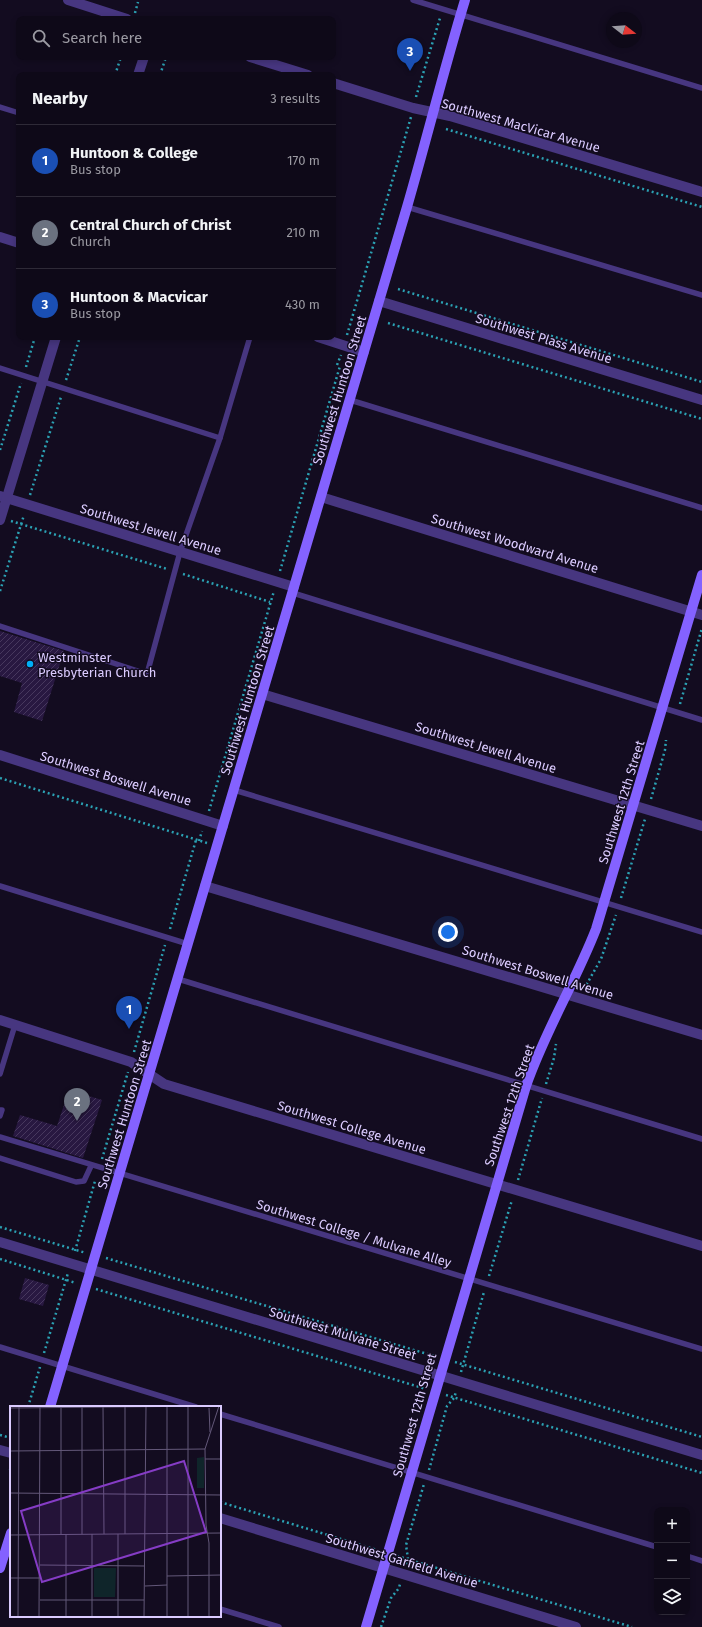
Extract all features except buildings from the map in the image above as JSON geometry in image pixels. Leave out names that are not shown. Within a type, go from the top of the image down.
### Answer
[{"type":"main road","name":"Southwest Huntoon Street","points":[[50,1406],[407,207],[465,0]]},
{"type":"main road","name":"Southwest 12th Street","points":[[366,1627],[496,1183],[526,1086],[537,1056],[590,945],[605,902],[702,575]]},
{"type":"main road","points":[[0,1568],[2,1555],[9,1546]]},
{"type":"street","points":[[68,0],[118,16]]},
{"type":"street","points":[[139,72],[143,60]]},
{"type":"street","points":[[260,60],[298,72]]},
{"type":"street","name":"Southwest MacVicar Avenue","points":[[336,84],[413,108],[450,116],[702,192]]},
{"type":"street","points":[[0,238],[16,243]]},
{"type":"street","name":"Southwest Plass Avenue","points":[[379,301],[702,400]]},
{"type":"street","points":[[0,519],[3,497],[55,340]]},
{"type":"street","points":[[328,340],[364,352]]},
{"type":"street","name":"Southwest Jewell Avenue","points":[[3,497],[277,582],[293,590]]},
{"type":"street","name":"Southwest Woodward Avenue","points":[[321,498],[702,615]]},
{"type":"street","name":"Southwest Jewell Avenue","points":[[262,694],[702,826]]},
{"type":"street","name":"Southwest Boswell Avenue","points":[[0,756],[223,826]]},
{"type":"street","name":"Southwest Boswell Avenue","points":[[205,886],[702,1035]]},
{"type":"street","name":"Southwest College Avenue","points":[[0,1020],[131,1062],[164,1084],[702,1246]]},
{"type":"street","name":"Southwest Mulvane Street","points":[[0,1242],[702,1455]]},
{"type":"street","points":[[0,1450],[10,1453]]},
{"type":"street","name":"Southwest Garfield Avenue","points":[[221,1518],[576,1627]]},
{"type":"lane","points":[[413,0],[702,88]]},
{"type":"lane","points":[[0,107],[16,112]]},
{"type":"lane","points":[[407,207],[702,295]]},
{"type":"lane","points":[[0,626],[147,674],[180,552],[220,438],[249,340]]},
{"type":"lane","points":[[0,368],[220,438]]},
{"type":"lane","points":[[350,400],[702,508]]},
{"type":"lane","points":[[293,590],[663,709],[702,720]]},
{"type":"lane","points":[[234,790],[702,932]]},
{"type":"lane","points":[[0,886],[188,944]]},
{"type":"lane","points":[[178,979],[702,1139]]},
{"type":"lane","points":[[0,1074],[15,1025]]},
{"type":"lane","points":[[0,1110],[2,1110],[0,1116]]},
{"type":"lane","name":"Southwest College / Mulvane Alley","points":[[0,1137],[90,1166],[702,1349]]},
{"type":"lane","points":[[0,1158],[76,1182],[84,1181],[90,1166]]},
{"type":"lane","points":[[0,1347],[193,1406]]},
{"type":"lane","points":[[221,1414],[426,1478],[654,1546]]},
{"type":"lane","points":[[690,1557],[702,1561]]},
{"type":"lane","points":[[221,1609],[279,1627]]},
{"type":"path","points":[[28,1406],[167,937],[198,840],[206,820],[277,582],[344,345],[443,10]]},
{"type":"path","points":[[116,72],[120,60]]},
{"type":"path","points":[[161,72],[165,60]]},
{"type":"path","points":[[446,129],[702,207]]},
{"type":"path","points":[[398,289],[702,382]]},
{"type":"path","points":[[388,323],[702,418]]},
{"type":"path","points":[[0,450],[34,340]]},
{"type":"path","points":[[0,591],[79,340]]},
{"type":"path","points":[[0,519],[175,571],[270,602]]},
{"type":"path","points":[[677,713],[702,628]]},
{"type":"path","points":[[578,997],[601,959],[665,750],[666,738]]},
{"type":"path","points":[[0,778],[217,846]]},
{"type":"path","points":[[381,1627],[391,1598],[399,1588],[408,1559],[406,1545],[447,1406],[454,1398],[554,1058],[557,1039]]},
{"type":"path","points":[[0,1227],[444,1359],[702,1438]]},
{"type":"path","points":[[0,1259],[702,1473]]},
{"type":"path","points":[[0,1435],[10,1438]]},
{"type":"path","points":[[221,1502],[632,1627]]},
{"type":"place","name":"Huntoon & Macvicar","points":[[410,71]]},
{"type":"place","name":"Westminster Presbyterian Church","points":[[30,664]]},
{"type":"place","name":"Huntoon & College","points":[[129,1029]]},
{"type":"place","name":"Central Church of Christ","points":[[77,1121]]}]
